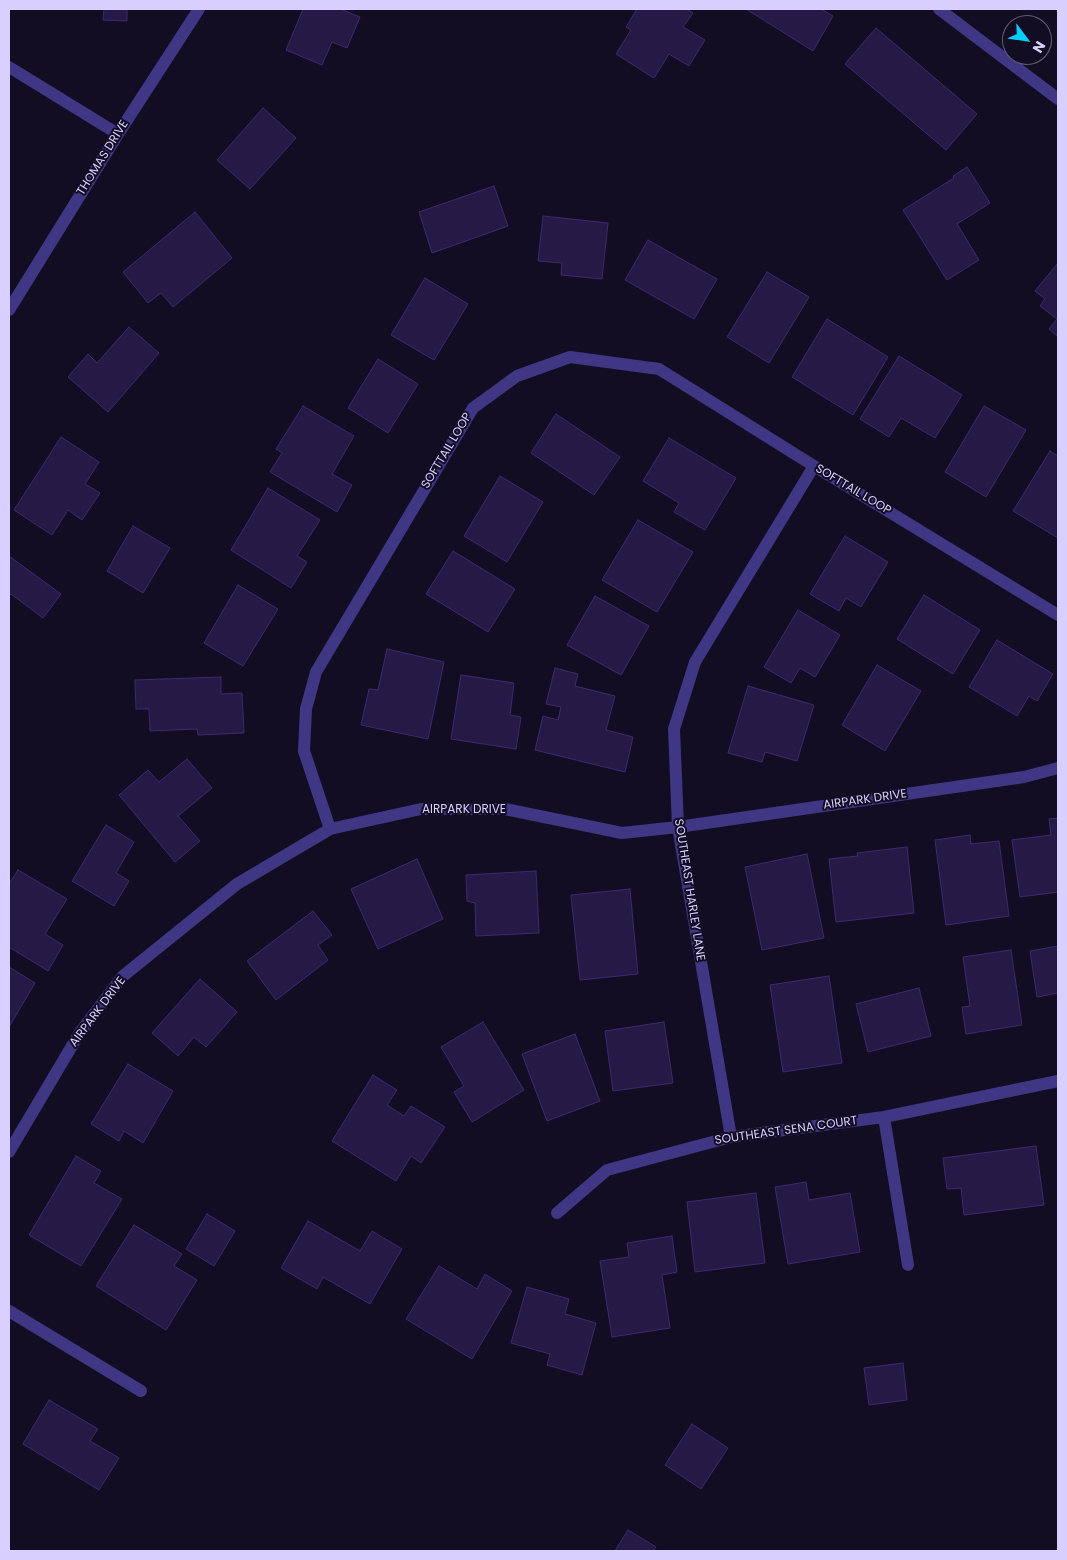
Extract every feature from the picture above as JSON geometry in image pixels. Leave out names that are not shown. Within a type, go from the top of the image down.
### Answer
[{"type":"street","name":"THOMAS DRIVE","points":[[9,310],[118,134],[199,9]]},
{"type":"street","points":[[939,9],[1058,99]]},
{"type":"street","points":[[9,67],[118,134]]},
{"type":"street","name":"SOFTTAIL LOOP","points":[[330,829],[304,751],[306,709],[316,672],[472,408],[517,376],[570,356],[659,369],[1058,615]]},
{"type":"street","name":"SOUTHEAST HARLEY LANE","points":[[730,1137],[678,827],[674,729],[695,662],[814,466]]},
{"type":"street","name":"AIRPARK DRIVE","points":[[9,1152],[79,1034],[123,976],[237,884],[330,829],[421,809],[505,809],[622,833],[678,827],[1024,777],[1058,768]]},
{"type":"street","name":"SOUTHEAST SENA COURT","points":[[557,1213],[608,1170],[730,1137],[884,1117],[1058,1081]]},
{"type":"street","points":[[884,1117],[908,1265]]},
{"type":"street","points":[[9,1311],[141,1391]]},
{"type":"building","points":[[104,9],[127,9],[127,21],[103,20]]},
{"type":"building","points":[[303,9],[340,9],[360,17],[347,48],[332,42],[322,65],[286,50]]},
{"type":"building","points":[[637,9],[686,9],[693,13],[683,27],[705,40],[689,66],[669,54],[654,78],[616,54],[631,30],[626,27]]},
{"type":"building","points":[[746,9],[821,9],[833,16],[813,51]]},
{"type":"building","points":[[876,28],[977,114],[946,150],[845,64]]},
{"type":"building","points":[[263,108],[296,138],[250,189],[217,160]]},
{"type":"building","points":[[967,167],[990,203],[957,224],[979,260],[947,280],[903,210],[954,178],[953,176]]},
{"type":"building","points":[[494,186],[508,226],[432,253],[419,212]]},
{"type":"building","points":[[195,212],[232,258],[173,307],[161,293],[148,303],[123,272]]},
{"type":"building","points":[[543,216],[608,223],[602,279],[561,275],[562,263],[538,261]]},
{"type":"building","points":[[648,240],[717,279],[694,319],[625,280]]},
{"type":"building","points":[[1058,263],[1058,337],[1049,329],[1057,319],[1040,306],[1045,299],[1035,291]]},
{"type":"building","points":[[767,272],[809,297],[769,363],[727,337]]},
{"type":"building","points":[[425,278],[468,304],[434,360],[391,335]]},
{"type":"building","points":[[827,319],[888,357],[853,415],[792,377]]},
{"type":"building","points":[[129,327],[159,353],[108,412],[68,377],[88,354],[97,363]]},
{"type":"building","points":[[899,356],[962,395],[935,438],[901,418],[889,437],[860,419]]},
{"type":"building","points":[[378,359],[418,384],[388,433],[348,408]]},
{"type":"building","points":[[303,406],[354,436],[332,474],[352,485],[337,512],[270,472],[282,453],[276,449]]},
{"type":"building","points":[[984,406],[1026,430],[986,497],[945,472]]},
{"type":"building","points":[[556,414],[620,457],[594,495],[531,453]]},
{"type":"building","points":[[61,437],[99,462],[85,484],[100,493],[82,520],[68,510],[52,535],[14,510]]},
{"type":"building","points":[[669,438],[736,478],[705,530],[674,512],[679,503],[643,481]]},
{"type":"building","points":[[1050,451],[1058,456],[1058,538],[1013,511]]},
{"type":"building","points":[[500,476],[543,502],[507,562],[464,536]]},
{"type":"building","points":[[268,488],[320,520],[297,556],[307,562],[291,588],[231,550]]},
{"type":"building","points":[[638,520],[693,552],[657,612],[602,580]]},
{"type":"building","points":[[133,526],[170,548],[143,593],[107,571]]},
{"type":"building","points":[[845,536],[888,562],[861,607],[846,598],[839,611],[810,594]]},
{"type":"building","points":[[453,551],[515,589],[488,632],[426,594]]},
{"type":"building","points":[[9,556],[61,594],[43,618],[11,594],[9,596]]},
{"type":"building","points":[[238,585],[278,609],[243,666],[204,643]]},
{"type":"building","points":[[924,595],[980,630],[953,674],[897,639]]},
{"type":"building","points":[[595,596],[649,626],[621,675],[567,645]]},
{"type":"building","points":[[798,610],[840,635],[815,677],[800,668],[791,683],[764,667]]},
{"type":"building","points":[[997,640],[1053,674],[1037,701],[1029,696],[1017,716],[969,687]]},
{"type":"building","points":[[387,649],[444,662],[428,739],[361,725],[369,689],[378,690]]},
{"type":"building","points":[[877,665],[921,691],[885,751],[842,725]]},
{"type":"building","points":[[555,668],[578,674],[575,686],[615,696],[606,730],[633,737],[625,772],[535,750],[543,716],[558,720],[561,707],[546,704]]},
{"type":"building","points":[[461,675],[514,683],[510,715],[521,717],[516,749],[451,739]]},
{"type":"building","points":[[221,677],[221,694],[242,693],[244,733],[198,735],[197,729],[150,731],[149,709],[136,709],[135,680]]},
{"type":"building","points":[[748,686],[814,705],[797,761],[765,752],[762,762],[728,753]]},
{"type":"building","points":[[187,759],[212,788],[178,816],[200,841],[175,862],[119,795],[148,770],[159,782]]},
{"type":"building","points":[[1058,818],[1058,892],[1020,897],[1012,840],[1051,835],[1049,819]]},
{"type":"building","points":[[106,825],[134,842],[116,873],[129,881],[114,906],[72,881]]},
{"type":"building","points":[[970,835],[971,844],[999,841],[1009,916],[946,925],[935,840]]},
{"type":"building","points":[[907,847],[914,913],[836,922],[829,859],[858,856],[857,853]]},
{"type":"building","points":[[807,854],[824,938],[762,950],[745,867]]},
{"type":"building","points":[[417,859],[443,919],[378,949],[351,889]]},
{"type":"building","points":[[18,870],[67,899],[45,934],[63,945],[48,971],[9,947],[9,884]]},
{"type":"building","points":[[536,871],[539,933],[476,936],[475,903],[467,901],[466,875]]},
{"type":"building","points":[[630,889],[638,974],[580,980],[571,895]]},
{"type":"building","points":[[313,911],[332,935],[318,945],[328,960],[276,1000],[247,961]]},
{"type":"building","points":[[1058,946],[1058,993],[1037,997],[1030,951]]},
{"type":"building","points":[[1011,950],[1022,1025],[966,1034],[962,1007],[970,1006],[963,957]]},
{"type":"building","points":[[9,967],[35,983],[9,1027]]},
{"type":"building","points":[[829,976],[842,1063],[783,1072],[770,985]]},
{"type":"building","points":[[200,979],[237,1012],[206,1047],[194,1037],[178,1056],[152,1033]]},
{"type":"building","points":[[919,988],[931,1036],[868,1052],[856,1004]]},
{"type":"building","points":[[483,1022],[524,1090],[472,1122],[454,1092],[464,1086],[441,1047]]},
{"type":"building","points":[[664,1022],[673,1083],[613,1091],[605,1031]]},
{"type":"building","points":[[575,1034],[600,1101],[547,1121],[522,1054]]},
{"type":"building","points":[[128,1064],[173,1091],[143,1143],[124,1131],[119,1141],[91,1124]]},
{"type":"building","points":[[373,1075],[397,1090],[387,1105],[404,1116],[411,1106],[445,1127],[421,1163],[411,1156],[396,1181],[332,1141]]},
{"type":"building","points":[[1036,1146],[1044,1205],[964,1215],[961,1188],[947,1189],[943,1158]]},
{"type":"building","points":[[76,1156],[101,1171],[94,1183],[122,1199],[81,1266],[29,1235]]},
{"type":"building","points":[[806,1182],[809,1200],[850,1193],[860,1252],[788,1264],[775,1187]]},
{"type":"building","points":[[756,1193],[765,1263],[695,1272],[687,1202]]},
{"type":"building","points":[[207,1214],[235,1231],[214,1266],[186,1249]]},
{"type":"building","points":[[308,1221],[360,1251],[372,1231],[402,1249],[370,1304],[323,1277],[317,1289],[281,1268]]},
{"type":"building","points":[[134,1225],[182,1254],[174,1266],[197,1280],[166,1330],[96,1286]]},
{"type":"building","points":[[672,1236],[677,1272],[662,1275],[670,1328],[612,1337],[600,1261],[629,1257],[627,1243]]},
{"type":"building","points":[[439,1266],[477,1289],[485,1274],[512,1291],[472,1359],[406,1319]]},
{"type":"building","points":[[527,1287],[569,1299],[565,1314],[596,1323],[582,1375],[547,1365],[550,1354],[511,1343]]},
{"type":"building","points":[[903,1363],[907,1400],[869,1405],[864,1368]]},
{"type":"building","points":[[49,1400],[98,1429],[90,1441],[119,1458],[99,1490],[23,1444]]},
{"type":"building","points":[[692,1424],[728,1448],[701,1489],[665,1465]]},
{"type":"building","points":[[628,1530],[656,1547],[653,1551],[615,1551]]}]
